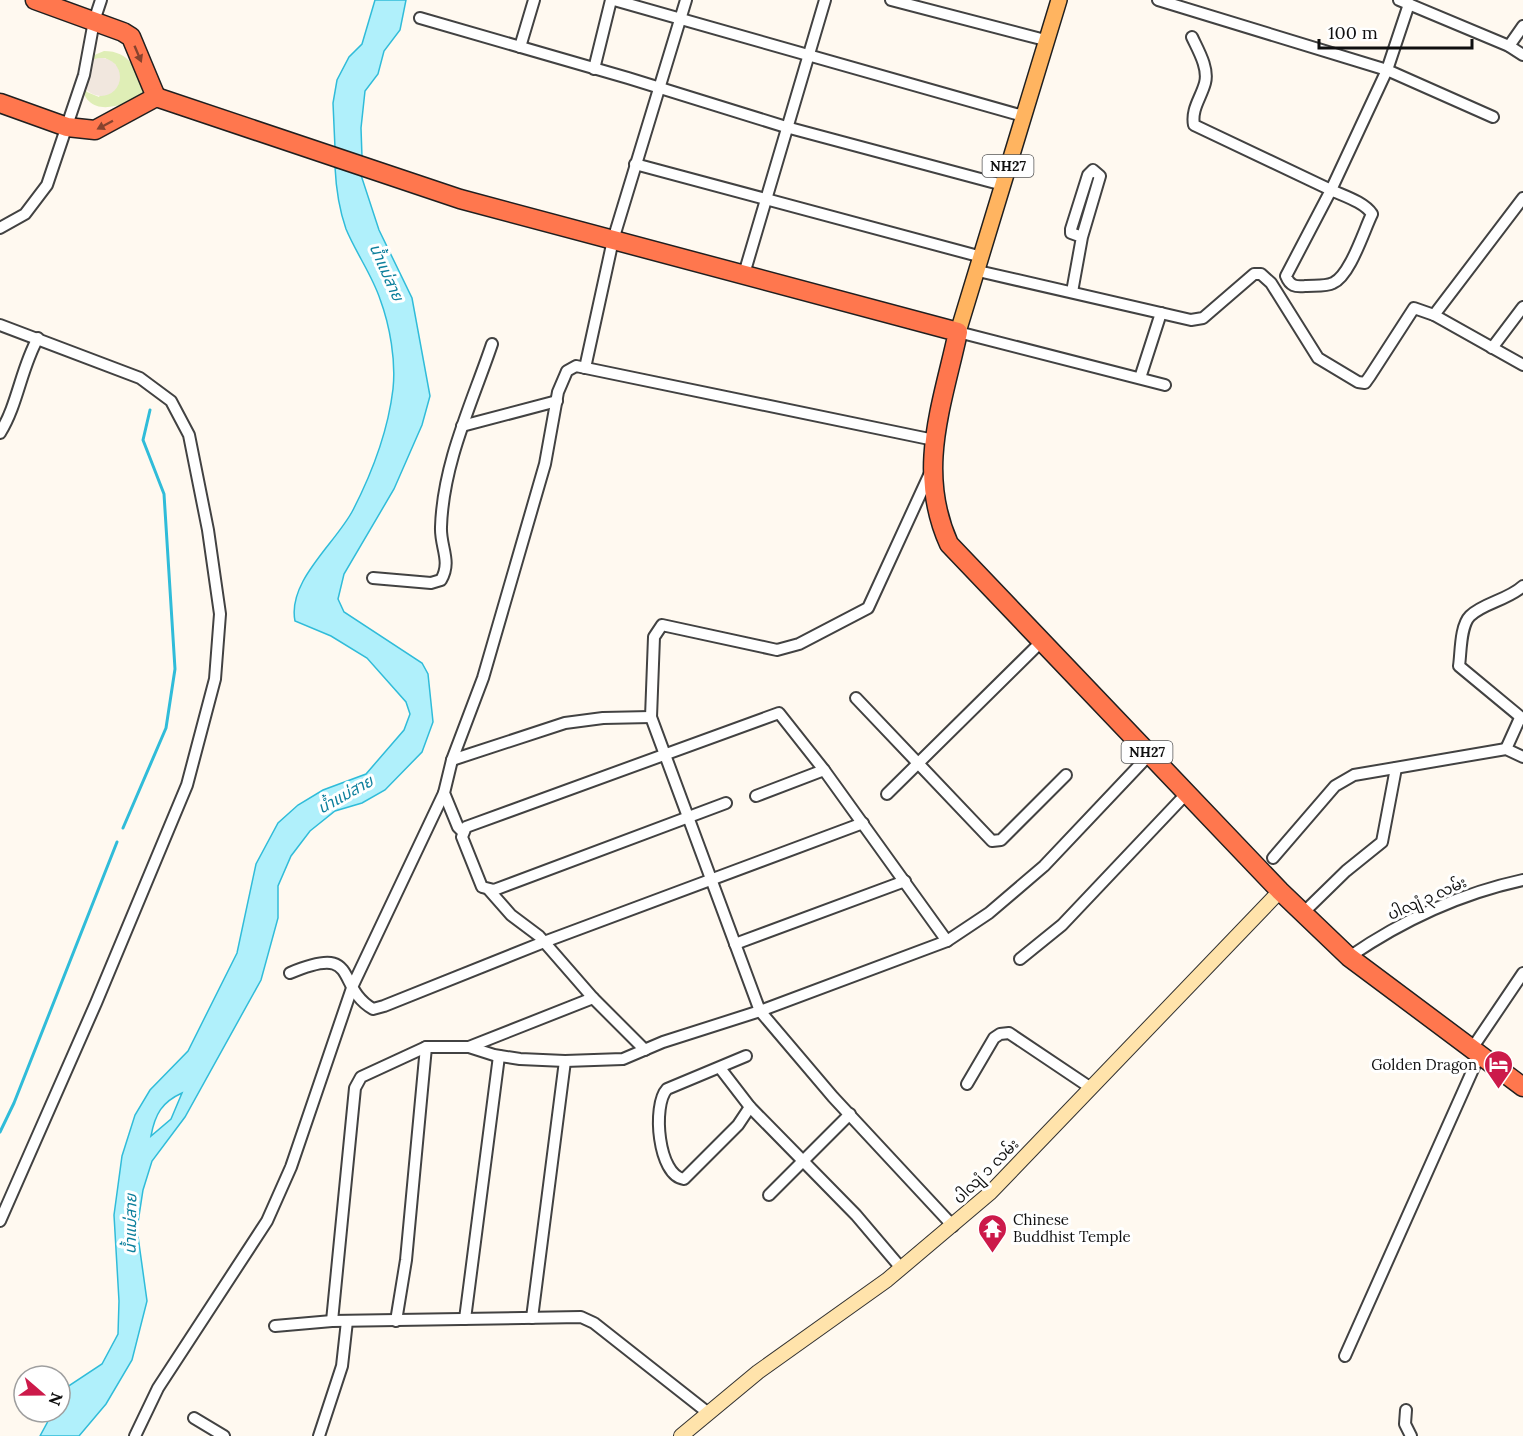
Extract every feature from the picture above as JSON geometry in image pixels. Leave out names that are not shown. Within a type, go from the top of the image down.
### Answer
[{"type":"highway","points":[[35,0],[123,32],[130,37],[156,97],[460,199],[958,332]]},
{"type":"highway","points":[[0,102],[67,127],[95,130],[156,97]]},
{"type":"highway","name":"NH27","points":[[958,332],[934,440],[932,471],[933,498],[939,522],[949,544],[1280,891],[1349,957],[1523,1087]]},
{"type":"main road","name":"NH27","points":[[958,332],[1059,0]]},
{"type":"street","points":[[0,228],[25,214],[38,200],[47,185],[84,75],[94,21],[101,0]]},
{"type":"street","points":[[520,47],[534,0]]},
{"type":"street","points":[[594,69],[613,0],[1023,116]]},
{"type":"street","points":[[585,368],[613,240],[657,88],[686,0]]},
{"type":"street","points":[[744,274],[825,0]]},
{"type":"street","points":[[891,0],[1045,40]]},
{"type":"street","points":[[1158,0],[1388,70],[1493,117]]},
{"type":"street","points":[[1289,282],[1288,271],[1331,190],[1388,70],[1404,2],[1509,46],[1523,55]]},
{"type":"street","points":[[420,18],[786,127],[1003,185]]},
{"type":"street","points":[[1509,46],[1523,26]]},
{"type":"street","points":[[635,164],[765,199],[1071,292],[1191,320],[1203,318],[1254,274],[1289,282],[1295,286],[1333,283],[1346,270],[1372,214],[1368,208],[1194,125],[1193,115],[1206,81],[1203,63],[1192,37]]},
{"type":"street","points":[[1071,292],[1082,237],[1101,176],[1093,170],[1088,175],[1071,229],[1071,233],[1082,237]]},
{"type":"street","points":[[1434,315],[1523,198]]},
{"type":"street","points":[[1261,274],[1271,283],[1318,358],[1358,382],[1365,382],[1370,376],[1413,308],[1434,315],[1523,365]]},
{"type":"street","points":[[1492,348],[1523,307]]},
{"type":"street","points":[[1140,378],[1161,313]]},
{"type":"street","points":[[0,325],[140,378],[171,401],[189,435],[208,530],[220,614],[215,678],[187,785],[96,1003],[0,1221]]},
{"type":"street","points":[[958,332],[1165,385]]},
{"type":"street","points":[[0,433],[8,420],[26,361],[38,338]]},
{"type":"street","points":[[373,578],[431,583],[441,580],[447,562],[441,529],[446,484],[462,426],[492,344]]},
{"type":"street","points":[[135,1436],[158,1388],[267,1221],[291,1167],[353,986],[444,793],[452,760],[483,678],[545,464],[558,392],[567,371],[576,366],[934,440]]},
{"type":"street","points":[[462,426],[557,401]]},
{"type":"street","points":[[932,471],[868,608],[799,644],[777,650],[681,628],[662,625],[657,628],[654,637],[651,717],[663,755],[689,817],[759,1011],[953,1227]]},
{"type":"street","points":[[1506,749],[1521,718],[1513,708],[1464,673],[1459,666],[1464,627],[1470,616],[1517,592],[1523,586]]},
{"type":"street","points":[[887,794],[1042,641]]},
{"type":"street","points":[[856,698],[992,841],[1001,840],[1066,775]]},
{"type":"street","points":[[645,1050],[593,998],[544,942],[511,915],[489,890],[482,887],[462,837],[462,831],[466,826],[779,713],[824,770],[947,941]]},
{"type":"street","points":[[452,760],[565,723],[603,718],[651,717]]},
{"type":"street","points":[[1273,858],[1343,779],[1354,775],[1506,749],[1523,757]]},
{"type":"street","points":[[332,1321],[355,1088],[361,1077],[426,1047],[469,1047],[499,1056],[564,1061],[623,1059],[947,941],[982,919],[1044,866],[1150,754]]},
{"type":"street","points":[[1303,913],[1346,871],[1382,842],[1396,768]]},
{"type":"street","points":[[756,796],[824,770]]},
{"type":"street","points":[[444,793],[458,827],[462,831]]},
{"type":"street","points":[[1020,958],[1062,925],[1187,793]]},
{"type":"street","points":[[489,890],[726,803]]},
{"type":"street","points":[[290,973],[315,963],[328,962],[347,974],[361,999],[373,1009],[544,942],[863,823]]},
{"type":"street","name":"ပါလျံ ၃ လမ်း","points":[[1349,957],[1408,919],[1453,899],[1523,880]]},
{"type":"street","points":[[735,944],[904,881]]},
{"type":"street","name":"ပါလျံ ၁ လမ်း","points":[[681,1436],[707,1412],[953,1227],[990,1193],[1280,891]]},
{"type":"street","points":[[1345,1356],[1475,1053],[1523,973]]},
{"type":"street","points":[[469,1047],[593,998]]},
{"type":"street","points":[[967,1084],[994,1038],[1000,1034],[1009,1034],[1091,1088]]},
{"type":"street","points":[[396,1321],[406,1260],[426,1047]]},
{"type":"street","points":[[465,1319],[499,1056]]},
{"type":"street","points":[[746,1056],[667,1089],[663,1094],[659,1104],[665,1163],[678,1178],[684,1179],[738,1125],[750,1107]]},
{"type":"street","points":[[532,1317],[564,1061]]},
{"type":"street","points":[[720,1068],[750,1107],[856,1215],[901,1268]]},
{"type":"street","points":[[769,1195],[801,1160],[850,1114]]},
{"type":"street","points":[[275,1326],[332,1321],[574,1316],[594,1323],[707,1412]]},
{"type":"street","points":[[319,1436],[342,1366],[347,1321]]},
{"type":"street","points":[[1406,1410],[1405,1424],[1412,1436]]},
{"type":"street","points":[[194,1418],[224,1436]]},
{"type":"green space","points":[[104,51],[120,54],[131,63],[147,91],[145,96],[105,107],[96,106],[89,101],[83,93],[80,80],[87,92],[99,97],[116,65],[105,58],[88,61],[92,56]]},
{"type":"shaded area","points":[[101,58],[115,63],[120,77],[115,91],[101,96],[87,91],[82,77],[87,63]]},
{"type":"water","points":[[375,0],[406,0],[400,30],[384,51],[378,74],[365,91],[361,128],[362,157],[335,148],[333,103],[337,80],[349,57],[362,44]]},
{"type":"water","name":"น้ำแม่สาย","points":[[335,167],[361,175],[379,230],[412,298],[430,396],[422,425],[394,489],[344,574],[338,599],[344,612],[422,663],[428,674],[433,722],[422,752],[385,790],[362,803],[335,811],[310,831],[291,856],[278,886],[278,918],[261,980],[185,1117],[152,1161],[143,1190],[137,1229],[147,1301],[132,1360],[106,1404],[79,1436],[40,1436],[46,1424],[72,1424],[72,1384],[102,1364],[118,1334],[119,1301],[114,1215],[122,1156],[135,1115],[150,1090],[188,1051],[237,953],[256,864],[278,823],[298,805],[323,790],[366,774],[404,730],[410,714],[406,702],[367,658],[331,636],[295,621],[294,606],[305,577],[345,523],[367,481],[383,436],[393,389],[393,355],[384,309],[377,290],[346,229],[337,191]],"holes":[[[182,1093],[171,1119],[151,1136],[155,1121],[164,1105]]]},
{"type":"waterway","points":[[123,828],[166,728],[175,669],[164,494],[143,440],[150,410]]},
{"type":"waterway","points":[[0,1132],[14,1103],[117,842]]},
{"type":"place","name":"Golden Dragon","points":[[1498,1090]]},
{"type":"place","name":"Chinese Buddhist Temple","points":[[992,1254]]}]
